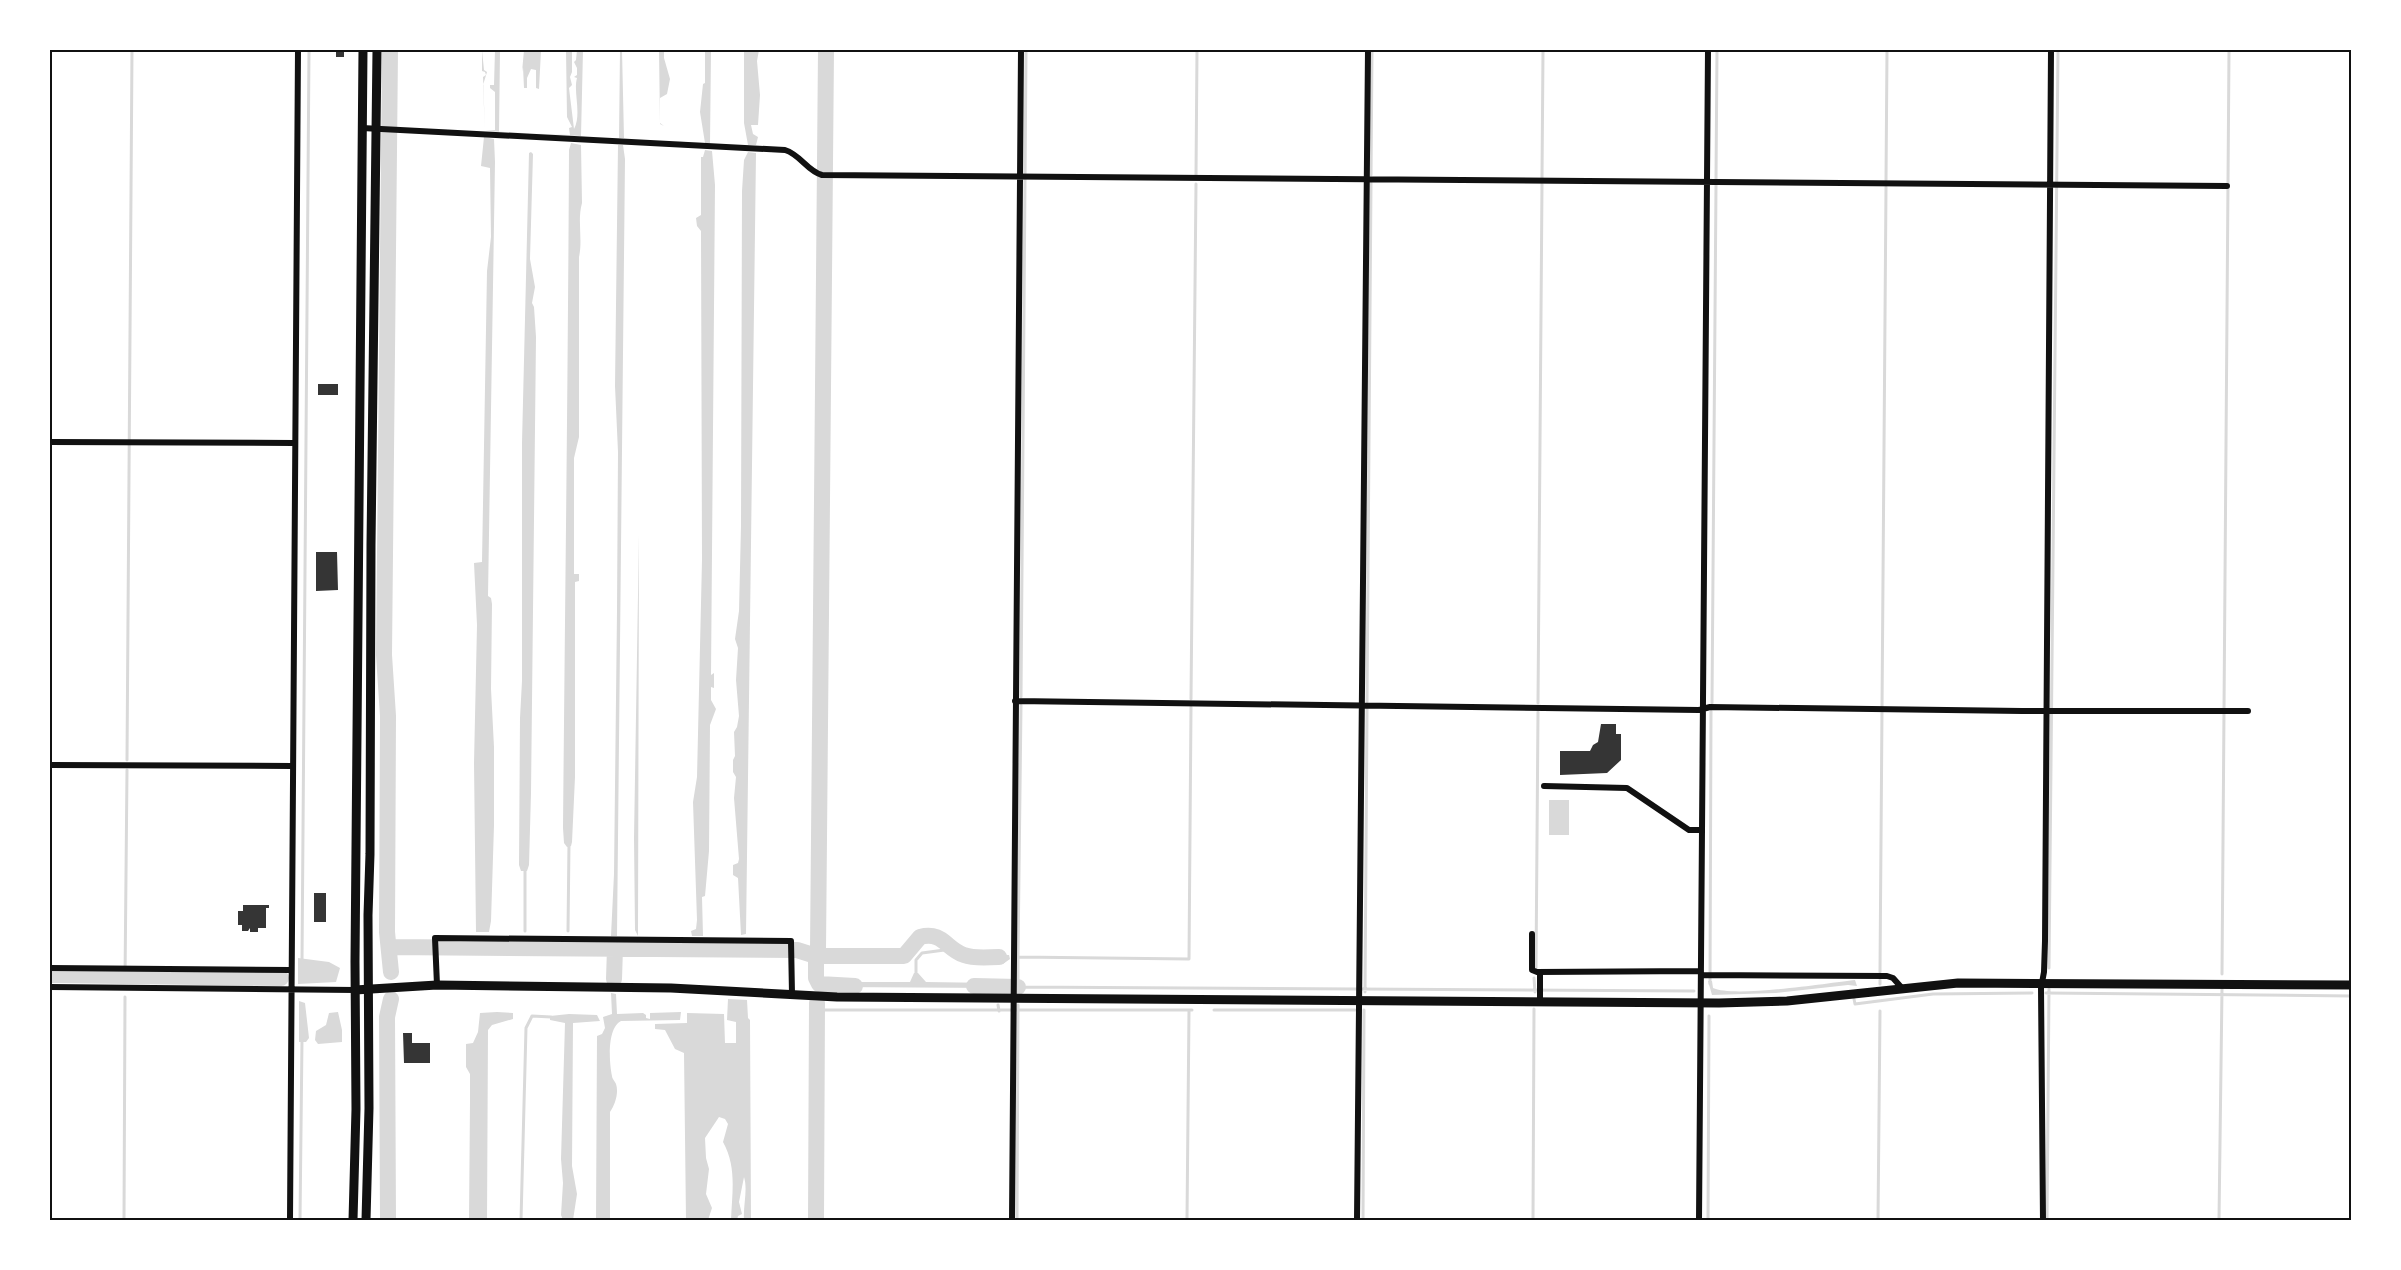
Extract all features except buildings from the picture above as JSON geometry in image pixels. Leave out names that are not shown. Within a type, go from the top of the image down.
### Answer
[{"type":"main road","points":[[353,1221],[356,1109],[363,50]]},
{"type":"main road","points":[[366,1221],[369,1108],[371,545],[380,129],[377,50]]},
{"type":"main road","points":[[355,990],[437,985],[671,988],[837,997],[1013,998],[1540,993],[1701,1003],[1787,1001],[1958,982],[2352,985]]},
{"type":"street","points":[[290,1221],[298,50]]},
{"type":"street","points":[[1012,1221],[1013,953],[1023,176],[1021,50]]},
{"type":"street","points":[[1357,1221],[1368,50]]},
{"type":"street","points":[[1699,1221],[1701,1003],[1706,974],[1702,830],[1708,50]]},
{"type":"street","points":[[2043,1221],[2042,982],[2045,951],[2051,711],[2055,185],[2051,50]]},
{"type":"street","points":[[362,128],[785,150],[793,152],[811,171],[825,176],[2227,186]]},
{"type":"street","points":[[50,442],[294,443]]},
{"type":"street","points":[[1016,701],[1699,710],[1703,708],[2248,711]]},
{"type":"street","points":[[50,765],[292,766]]},
{"type":"street","points":[[1544,786],[1627,788],[1689,830],[1702,830]]},
{"type":"street","points":[[1532,934],[1532,970],[1540,972],[1887,976],[1893,978],[1900,987]]},
{"type":"street","points":[[437,985],[435,938],[791,941],[792,994]]},
{"type":"street","points":[[50,968],[291,970]]},
{"type":"street","points":[[1540,972],[1540,993]]},
{"type":"street","points":[[50,987],[355,990]]},
{"type":"shaded area","points":[[482,50],[486,75],[482,71]]},
{"type":"shaded area","points":[[495,50],[500,50],[499,132],[485,131],[495,130],[495,92],[490,85],[494,85]]},
{"type":"shaded area","points":[[524,50],[541,50],[539,89],[536,88],[536,70],[531,69],[527,78],[527,88],[524,88],[523,67],[522,72]]},
{"type":"shaded area","points":[[566,50],[572,51],[570,77],[572,85],[569,88],[574,129],[577,117],[577,78],[574,77],[577,75],[577,68],[574,62],[577,50],[583,50],[581,136],[527,133],[570,135],[569,128],[572,127],[567,117]]},
{"type":"shaded area","points":[[620,50],[622,50],[624,138],[619,138]]},
{"type":"shaded area","points":[[659,50],[664,50],[670,79],[667,94],[660,98],[660,123],[664,126],[660,124]]},
{"type":"shaded area","points":[[705,50],[711,50],[710,144],[666,141],[705,143],[700,112],[703,84],[705,83]]},
{"type":"shaded area","points":[[744,50],[759,50],[757,61],[760,95],[758,125],[751,125],[753,134],[758,137],[756,145],[748,145],[744,123]]},
{"type":"shaded area","points":[[484,137],[494,139],[495,162],[488,596],[492,604],[494,825],[491,921],[489,932],[476,932],[474,763],[477,625],[474,563],[482,562],[487,271],[491,237],[490,168],[481,166]]},
{"type":"shaded area","points":[[571,143],[581,145],[582,203],[579,257],[579,437],[574,458],[574,574],[579,574],[579,581],[575,582],[575,777],[572,842],[571,846],[567,847],[564,843],[563,828],[569,150]]},
{"type":"shaded area","points":[[618,145],[623,145],[625,159],[617,936],[611,936],[614,874],[617,611],[618,452],[615,386]]},
{"type":"shaded area","points":[[705,150],[712,151],[715,185],[711,675],[714,673],[714,688],[711,687],[711,700],[716,709],[710,725],[709,851],[705,896],[702,897],[703,936],[692,936],[691,931],[696,929],[697,920],[693,802],[697,777],[702,560],[701,231],[697,226],[696,218],[701,215],[701,157]]},
{"type":"shaded area","points":[[748,152],[756,153],[746,934],[741,935],[738,878],[733,875],[733,865],[738,863],[739,859],[734,798],[736,777],[733,772],[733,760],[735,756],[734,732],[739,716],[736,680],[738,648],[735,639],[739,611],[741,526],[742,191],[744,160]]},
{"type":"shaded area","points":[[529,153],[533,154],[530,259],[535,287],[532,303],[536,337],[531,793],[529,865],[527,871],[521,871],[519,865],[522,443]]},
{"type":"shaded area","points":[[639,534],[638,936],[635,930],[634,838]]},
{"type":"shaded area","points":[[1549,800],[1569,800],[1569,835],[1549,835]]},
{"type":"shaded area","points":[[977,954],[1009,955],[1010,959],[1003,964],[984,965],[982,961],[978,961]]},
{"type":"shaded area","points":[[298,958],[329,962],[340,968],[336,982],[298,984]]},
{"type":"shaded area","points":[[914,973],[918,973],[926,982],[995,983],[997,988],[833,987],[836,982],[910,982]]},
{"type":"shaded area","points":[[1855,980],[1857,986],[1776,993],[1712,995],[1708,981],[1712,981],[1713,988],[1724,991],[1760,991]]},
{"type":"shaded area","points":[[611,993],[616,994],[617,1014],[643,1013],[646,1018],[650,1019],[650,1013],[681,1012],[680,1020],[621,1021],[613,1031],[610,1062],[617,1091],[610,1112],[610,1220],[596,1220],[597,1036],[602,1034],[605,1028],[603,1017],[612,1014]]},
{"type":"shaded area","points":[[728,999],[747,1000],[750,1020],[751,1220],[744,1220],[746,1187],[744,1177],[739,1202],[742,1214],[737,1220],[731,1220],[732,1171],[723,1142],[728,1124],[725,1119],[719,1117],[705,1138],[709,1169],[706,1194],[712,1208],[708,1220],[686,1220],[684,1053],[675,1049],[665,1030],[655,1029],[655,1024],[687,1023],[687,1013],[724,1014],[725,1043],[736,1043],[736,1022],[727,1020]]},
{"type":"shaded area","points":[[299,1001],[305,1003],[309,1038],[306,1042],[299,1042]]},
{"type":"shaded area","points":[[338,1012],[342,1042],[318,1044],[315,1040],[316,1031],[326,1025],[329,1013]]},
{"type":"shaded area","points":[[480,1013],[513,1013],[513,1019],[492,1025],[488,1030],[487,1220],[469,1220],[470,1074],[466,1067],[466,1044],[473,1043],[478,1032]]},
{"type":"shaded area","points":[[597,1015],[600,1021],[573,1023],[572,1166],[577,1194],[573,1220],[563,1220],[561,1215],[563,1183],[561,1159],[565,1023],[550,1020],[550,1016]]},
{"type":"waterway","points":[[127,760],[132,50]]},
{"type":"waterway","points":[[302,961],[309,50]]},
{"type":"waterway","points":[[390,50],[384,655],[388,716],[387,932],[391,972]]},
{"type":"waterway","points":[[826,50],[818,951],[816,956],[904,956],[920,937],[934,936],[964,955],[999,957]]},
{"type":"waterway","points":[[1021,697],[1026,50]]},
{"type":"waterway","points":[[1196,175],[1197,50]]},
{"type":"waterway","points":[[1371,175],[1372,50]]},
{"type":"waterway","points":[[1542,178],[1543,50]]},
{"type":"waterway","points":[[1716,179],[1717,50]]},
{"type":"waterway","points":[[1886,180],[1887,50]]},
{"type":"waterway","points":[[2049,968],[2058,50]]},
{"type":"waterway","points":[[2222,974],[2229,50]]},
{"type":"waterway","points":[[1367,702],[1371,183]]},
{"type":"waterway","points":[[1191,699],[1196,184]]},
{"type":"waterway","points":[[1538,703],[1542,184]]},
{"type":"waterway","points":[[1712,703],[1716,185]]},
{"type":"waterway","points":[[1880,972],[1886,187]]},
{"type":"waterway","points":[[1021,705],[1018,957],[1189,959],[1191,707]]},
{"type":"waterway","points":[[1365,992],[1367,709]]},
{"type":"waterway","points":[[1710,984],[1711,711]]},
{"type":"waterway","points":[[1536,968],[1538,712]]},
{"type":"waterway","points":[[125,980],[127,770]]},
{"type":"waterway","points":[[568,931],[569,843]]},
{"type":"waterway","points":[[525,869],[525,931]]},
{"type":"waterway","points":[[701,945],[702,949]]},
{"type":"waterway","points":[[389,947],[797,950],[816,956],[816,978],[819,984],[855,986]]},
{"type":"waterway","points":[[614,979],[615,948]]},
{"type":"waterway","points":[[916,975],[916,960],[922,953],[952,949]]},
{"type":"waterway","points":[[1016,957],[1018,957],[1018,989]]},
{"type":"waterway","points":[[50,975],[281,978]]},
{"type":"waterway","points":[[1534,978],[1535,992]]},
{"type":"waterway","points":[[974,986],[1018,987]]},
{"type":"waterway","points":[[1018,987],[1694,991]]},
{"type":"waterway","points":[[2047,1220],[2049,989]]},
{"type":"waterway","points":[[2219,1220],[2222,989]]},
{"type":"waterway","points":[[1854,999],[1855,1004],[1933,994],[2032,993]]},
{"type":"waterway","points":[[2046,993],[2352,996]]},
{"type":"waterway","points":[[124,1220],[125,997]]},
{"type":"waterway","points":[[388,1220],[387,1017],[391,999]]},
{"type":"waterway","points":[[816,1220],[817,1003]]},
{"type":"waterway","points":[[998,1005],[999,1011]]},
{"type":"waterway","points":[[1017,1220],[1018,1005]]},
{"type":"waterway","points":[[1533,1220],[1534,1009]]},
{"type":"waterway","points":[[817,1010],[1192,1010]]},
{"type":"waterway","points":[[1187,1220],[1189,1010]]},
{"type":"waterway","points":[[1214,1010],[1355,1010]]},
{"type":"waterway","points":[[1363,1220],[1364,1010]]},
{"type":"waterway","points":[[1878,1220],[1880,1011]]},
{"type":"waterway","points":[[521,1220],[526,1028],[532,1016],[551,1017]]},
{"type":"waterway","points":[[1708,1220],[1709,1016]]},
{"type":"waterway","points":[[382,1038],[387,1038]]},
{"type":"waterway","points":[[300,1220],[302,1039]]}]
